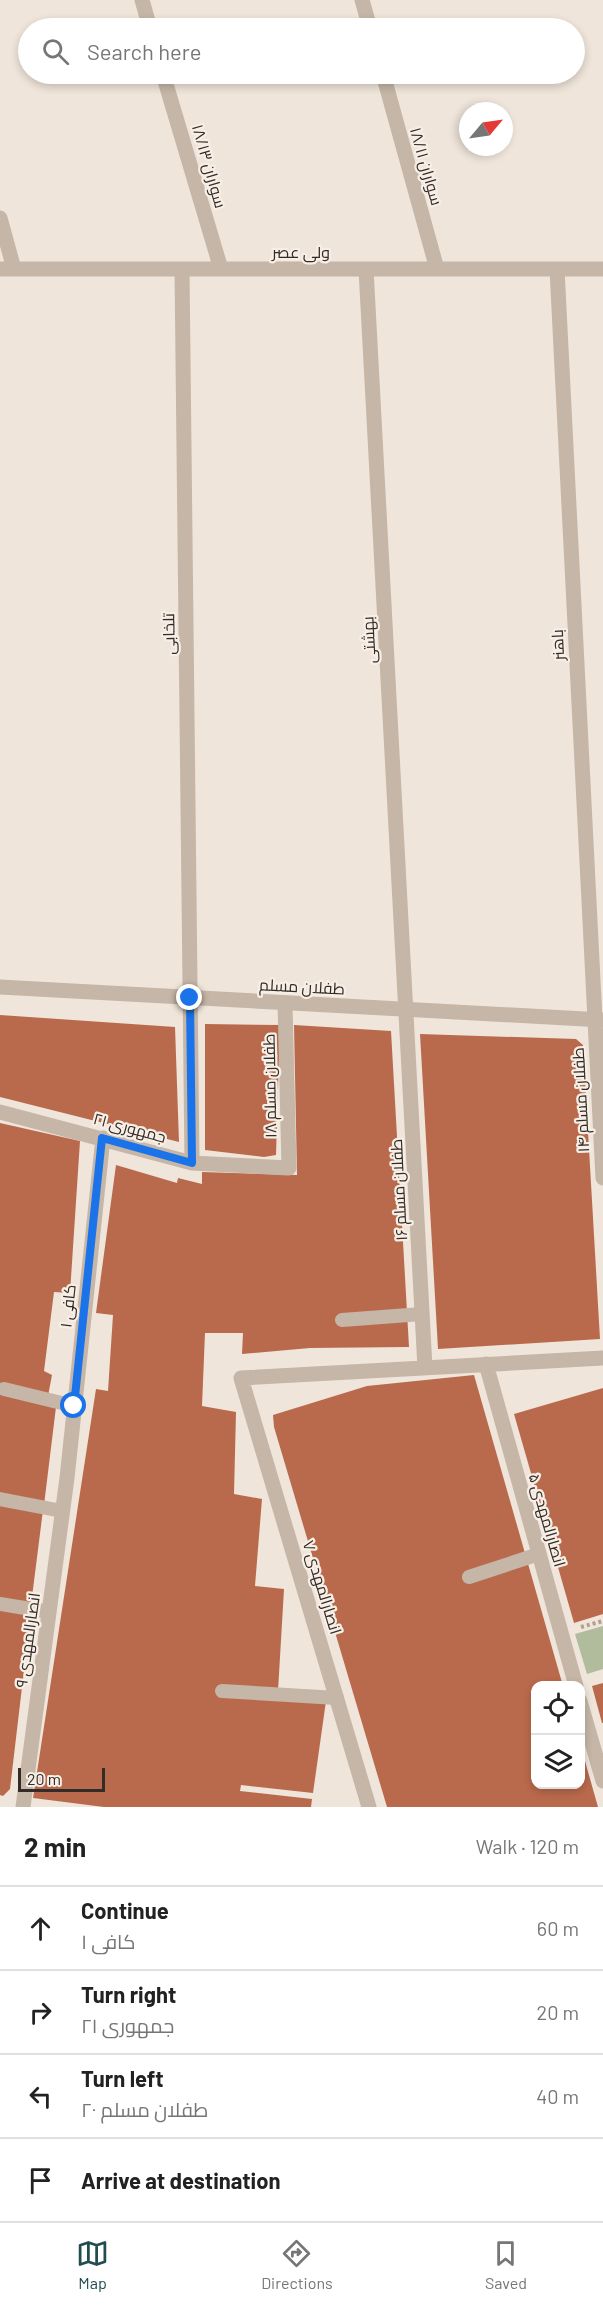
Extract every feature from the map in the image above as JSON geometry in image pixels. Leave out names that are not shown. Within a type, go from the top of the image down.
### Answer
[{"type":"street","points":[[142,0],[147,18]]},
{"type":"street","points":[[362,0],[367,18]]},
{"type":"street","name":"سواران ۱۸/۱۳","points":[[167,84],[221,269]]},
{"type":"street","name":"سواران ۱۸/۱۱","points":[[386,84],[437,269]]},
{"type":"street","points":[[0,218],[7,269]]},
{"type":"street","name":"ولی عصر","points":[[7,269],[603,269]]},
{"type":"street","name":"تلخابی","points":[[182,269],[192,1163]]},
{"type":"street","name":"بهشتی","points":[[366,269],[406,1010]]},
{"type":"street","name":"باهنر","points":[[557,269],[598,1020]]},
{"type":"street","name":"طفلان مسلم","points":[[0,987],[598,1020]]},
{"type":"street","name":"طفلان مسلم ۱۸","points":[[285,1003],[289,1168]]},
{"type":"street","name":"طفلان مسلم ۱۶","points":[[406,1010],[425,1368]]},
{"type":"street","name":"طفلان مسلم ۱۴","points":[[598,1020],[603,1178]]},
{"type":"street","name":"جمهوری ۲۱","points":[[0,1112],[192,1163],[289,1168]]},
{"type":"street","name":"کافی ۱","points":[[67,1478],[102,1138]]},
{"type":"street","points":[[425,1368],[603,1358]]},
{"type":"street","name":"انصارالمهدی ۵","points":[[486,1364],[575,1681]]},
{"type":"street","name":"انصارالمهدی ۷","points":[[369,1807],[241,1378],[425,1368]]},
{"type":"street","name":"انصارالمهدی ۹","points":[[23,1807],[67,1478]]},
{"type":"street","points":[[585,1715],[600,1757],[603,1781]]},
{"type":"lane","points":[[342,1320],[422,1314]]},
{"type":"lane","points":[[4,1389],[74,1406]]},
{"type":"lane","points":[[0,1499],[62,1511]]},
{"type":"lane","points":[[469,1577],[539,1554]]},
{"type":"lane","points":[[0,1604],[49,1612]]},
{"type":"lane","points":[[222,1691],[337,1698]]},
{"type":"green space","points":[[603,1626],[603,1669],[587,1674],[575,1634]]},
{"type":"building","points":[[0,1015],[175,1027],[179,1142],[0,1097]]},
{"type":"building","points":[[205,1024],[280,1025],[276,1155],[264,1157],[205,1150]]},
{"type":"building","points":[[294,1025],[391,1031],[409,1347],[310,1348],[242,1354],[243,1333],[205,1333],[202,1406],[236,1412],[234,1494],[262,1499],[255,1586],[284,1589],[278,1691],[326,1701],[313,1793],[241,1785],[240,1791],[312,1799],[311,1807],[104,1807],[33,1798],[96,1389],[108,1391],[113,1315],[96,1313],[116,1165],[177,1183],[178,1178],[202,1184],[202,1172],[297,1175]]},
{"type":"building","points":[[420,1034],[576,1039],[583,1045],[600,1339],[438,1349]]},
{"type":"building","points":[[0,1123],[80,1141],[70,1293],[54,1292],[44,1371],[52,1375],[48,1396],[0,1384]]},
{"type":"building","points":[[474,1375],[562,1681],[531,1681],[531,1789],[585,1789],[585,1761],[598,1807],[387,1807],[274,1427],[273,1415],[367,1386]]},
{"type":"building","points":[[603,1388],[603,1614],[574,1623],[514,1414]]},
{"type":"building","points":[[0,1393],[56,1407],[44,1505],[0,1496]]},
{"type":"building","points":[[0,1502],[43,1510],[31,1605],[0,1600]]},
{"type":"building","points":[[0,1607],[31,1611],[10,1789],[3,1796],[0,1795]]},
{"type":"building","points":[[603,1683],[603,1723],[602,1723],[592,1686]]},
{"type":"route","points":[[74,1406],[102,1138],[192,1163],[190,998]]}]
